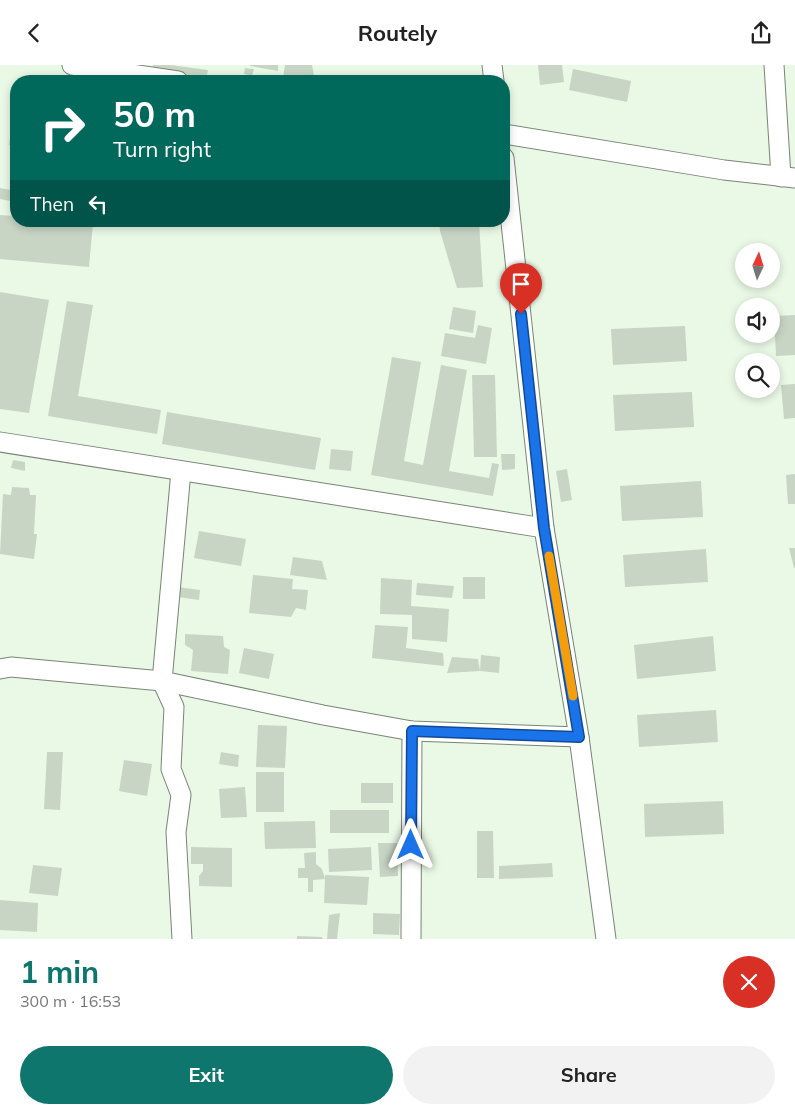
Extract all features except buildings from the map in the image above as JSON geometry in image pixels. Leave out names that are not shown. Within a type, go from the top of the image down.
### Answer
[{"type":"street","points":[[72,65],[138,75]]},
{"type":"street","points":[[510,135],[724,171],[788,178],[774,65]]},
{"type":"street","points":[[510,214],[544,528],[579,737],[606,939]]},
{"type":"street","points":[[0,442],[544,528]]},
{"type":"street","points":[[181,471],[162,681],[174,707],[171,769],[181,795],[176,832],[182,939]]},
{"type":"street","points":[[0,669],[11,667],[162,681],[323,715],[412,731],[579,737]]},
{"type":"street","points":[[411,939],[412,731]]},
{"type":"slow traffic","points":[[549,556],[573,696]]},
{"type":"route","points":[[411,845],[412,731],[579,737],[544,528],[521,314]]}]
